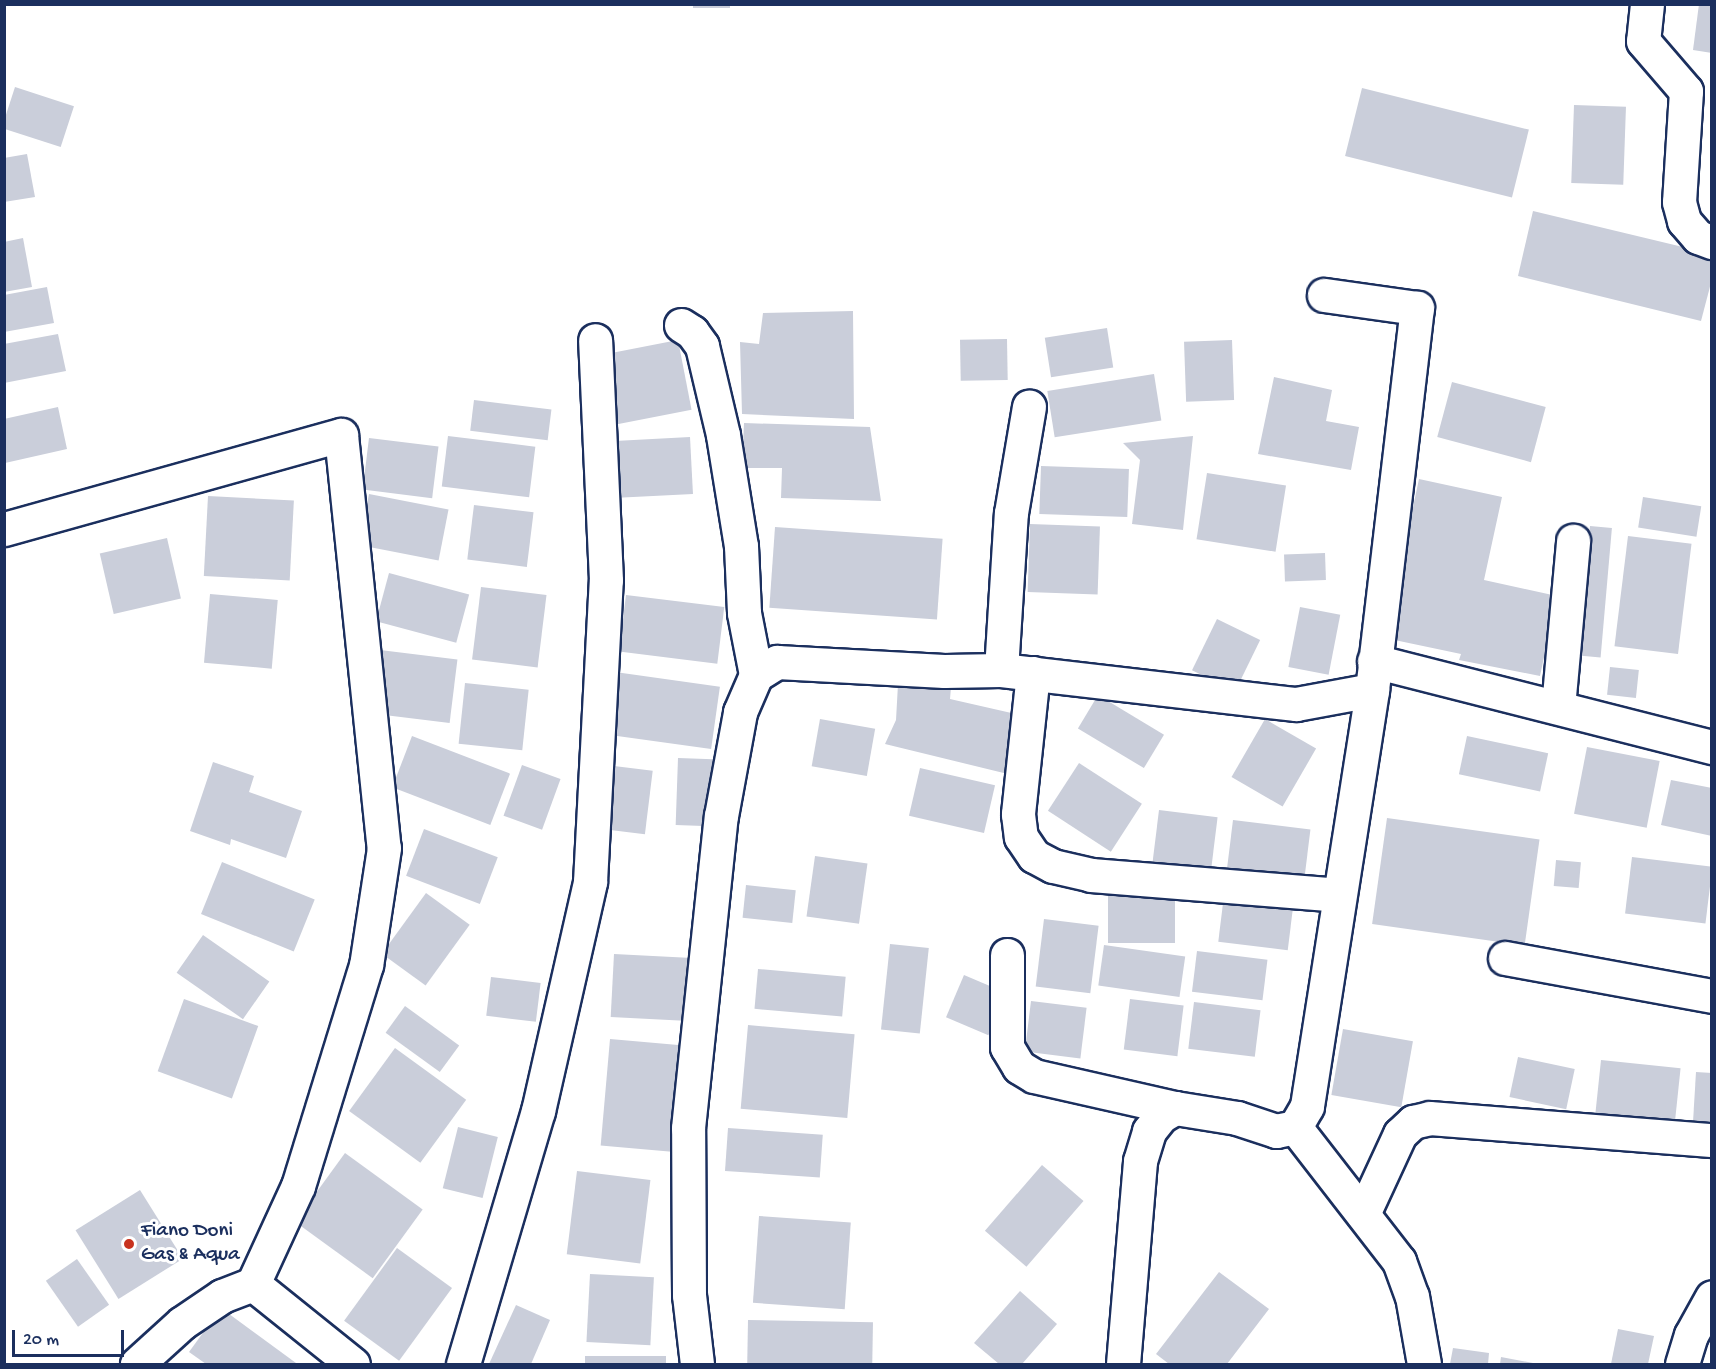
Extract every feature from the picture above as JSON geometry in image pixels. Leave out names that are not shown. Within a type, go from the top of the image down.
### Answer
[{"type":"street","points":[[1647,4],[1642,41],[1686,91],[1679,202],[1684,221],[1698,237],[1712,242]]},
{"type":"street","points":[[1007,955],[1007,1047],[1019,1067],[1034,1076],[1175,1108],[1237,1118],[1276,1131],[1295,1127],[1307,1106],[1337,895],[1373,676],[1416,308],[1324,295]]},
{"type":"street","points":[[681,326],[692,332],[702,346],[723,435],[741,546],[744,613],[756,675]]},
{"type":"street","points":[[463,1365],[538,1111],[590,882],[606,580],[595,339]]},
{"type":"street","points":[[1029,407],[1011,513],[1017,672],[1018,814],[1021,837],[1034,856],[1053,866],[1091,875],[1337,895]]},
{"type":"street","points":[[4,529],[340,435],[384,848],[366,965],[298,1186],[253,1284],[222,1296],[182,1323],[137,1365]]},
{"type":"street","points":[[1558,707],[1573,541]]},
{"type":"street","points":[[697,1365],[689,1295],[688,1128],[722,816],[740,711],[756,675],[777,662],[944,671],[1017,672],[1296,704],[1373,676],[1558,707],[1712,747]]},
{"type":"street","points":[[1505,958],[1712,996]]},
{"type":"street","points":[[1123,1365],[1140,1161],[1149,1131],[1161,1116],[1175,1108]]},
{"type":"street","points":[[1363,1214],[1400,1134],[1413,1122],[1430,1118],[1712,1140]]},
{"type":"street","points":[[1295,1127],[1399,1261],[1412,1296],[1424,1365]]},
{"type":"street","points":[[253,1284],[353,1365]]},
{"type":"street","points":[[1682,1365],[1690,1335],[1712,1298]]},
{"type":"building","points":[[693,4],[730,4],[730,8],[693,8]]},
{"type":"building","points":[[1699,4],[1712,4],[1712,53],[1693,50]]},
{"type":"building","points":[[15,87],[74,106],[61,147],[4,129],[4,121]]},
{"type":"building","points":[[1362,88],[1529,130],[1512,198],[1345,156]]},
{"type":"building","points":[[1574,105],[1626,107],[1623,185],[1571,183]]},
{"type":"building","points":[[27,154],[35,197],[4,202],[4,158]]},
{"type":"building","points":[[1533,211],[1712,254],[1712,279],[1701,321],[1518,276]]},
{"type":"building","points":[[23,238],[32,287],[4,292],[4,242]]},
{"type":"building","points":[[47,287],[54,323],[4,332],[4,295]]},
{"type":"building","points":[[853,311],[854,419],[742,414],[740,342],[759,344],[763,313]]},
{"type":"building","points":[[1107,328],[1113,368],[1051,377],[1045,338]]},
{"type":"building","points":[[58,334],[66,371],[4,383],[4,344]]},
{"type":"building","points":[[1007,339],[1008,380],[961,381],[960,340]]},
{"type":"building","points":[[678,340],[692,410],[616,424],[602,355]]},
{"type":"building","points":[[1232,340],[1234,400],[1186,402],[1184,342]]},
{"type":"building","points":[[1154,374],[1161,420],[1055,437],[1047,391]]},
{"type":"building","points":[[1274,377],[1332,390],[1326,421],[1359,427],[1351,470],[1258,454]]},
{"type":"building","points":[[1452,382],[1546,407],[1531,462],[1437,437]]},
{"type":"building","points":[[474,400],[551,410],[548,440],[470,431]]},
{"type":"building","points":[[58,407],[67,449],[5,463],[4,419]]},
{"type":"building","points":[[744,423],[870,427],[881,501],[781,498],[782,468],[742,468]]},
{"type":"building","points":[[448,436],[535,447],[529,497],[442,487]]},
{"type":"building","points":[[1193,436],[1183,530],[1132,524],[1140,460],[1123,443]]},
{"type":"building","points":[[690,437],[693,494],[613,498],[610,441]]},
{"type":"building","points":[[369,438],[438,447],[432,498],[363,490]]},
{"type":"building","points":[[1041,466],[1129,469],[1127,517],[1039,514]]},
{"type":"building","points":[[1207,473],[1286,486],[1276,552],[1197,539]]},
{"type":"building","points":[[1419,479],[1502,497],[1484,580],[1557,596],[1540,676],[1459,660],[1461,654],[1385,638]]},
{"type":"building","points":[[369,494],[449,509],[439,561],[359,545]]},
{"type":"building","points":[[208,496],[294,501],[290,580],[204,576]]},
{"type":"building","points":[[1643,497],[1701,506],[1696,537],[1638,528]]},
{"type":"building","points":[[474,505],[534,512],[527,567],[467,560]]},
{"type":"building","points":[[1030,524],[1100,526],[1098,594],[1028,592]]},
{"type":"building","points":[[1590,526],[1612,528],[1601,657],[1579,656]]},
{"type":"building","points":[[775,527],[943,539],[937,620],[769,608]]},
{"type":"building","points":[[1628,536],[1692,544],[1678,654],[1614,646]]},
{"type":"building","points":[[167,538],[181,598],[114,614],[100,554]]},
{"type":"building","points":[[1325,553],[1326,580],[1285,581],[1284,554]]},
{"type":"building","points":[[389,573],[469,594],[456,643],[376,621]]},
{"type":"building","points":[[481,587],[547,595],[538,667],[472,659]]},
{"type":"building","points":[[210,594],[278,600],[272,669],[204,663]]},
{"type":"building","points":[[626,595],[724,607],[717,664],[619,652]]},
{"type":"building","points":[[1300,607],[1340,615],[1329,675],[1288,667]]},
{"type":"building","points":[[1217,619],[1260,640],[1235,691],[1192,670]]},
{"type":"building","points":[[380,650],[457,660],[450,723],[372,714]]},
{"type":"building","points":[[1610,667],[1639,670],[1636,698],[1607,695]]},
{"type":"building","points":[[608,671],[720,687],[711,749],[599,733]]},
{"type":"building","points":[[465,683],[529,690],[522,750],[459,744]]},
{"type":"building","points":[[898,684],[951,687],[950,699],[1020,715],[1016,776],[885,744],[896,720]]},
{"type":"building","points":[[1098,695],[1164,735],[1144,768],[1078,728]]},
{"type":"building","points":[[820,719],[875,729],[867,776],[812,766]]},
{"type":"building","points":[[1265,719],[1316,748],[1283,807],[1232,777]]},
{"type":"building","points":[[412,736],[510,774],[490,825],[392,787]]},
{"type":"building","points":[[1467,736],[1548,753],[1540,791],[1459,774]]},
{"type":"building","points":[[1587,747],[1660,761],[1647,828],[1574,814]]},
{"type":"building","points":[[678,758],[713,759],[711,826],[676,825]]},
{"type":"building","points":[[213,762],[254,776],[249,792],[302,811],[286,858],[231,839],[230,845],[190,831]]},
{"type":"building","points":[[1079,763],[1142,804],[1111,852],[1048,811]]},
{"type":"building","points":[[522,765],[561,779],[542,830],[504,816]]},
{"type":"building","points":[[614,766],[653,771],[645,834],[606,830]]},
{"type":"building","points":[[920,768],[995,785],[984,833],[909,816]]},
{"type":"building","points":[[1671,780],[1712,788],[1712,836],[1661,825]]},
{"type":"building","points":[[1159,810],[1218,817],[1211,874],[1152,867]]},
{"type":"building","points":[[1387,818],[1540,839],[1525,945],[1372,924]]},
{"type":"building","points":[[1233,820],[1310,830],[1304,884],[1226,875]]},
{"type":"building","points":[[424,829],[498,857],[480,904],[406,876]]},
{"type":"building","points":[[815,856],[867,863],[859,924],[807,916]]},
{"type":"building","points":[[1632,857],[1712,867],[1705,923],[1625,914]]},
{"type":"building","points":[[1556,860],[1581,862],[1579,888],[1554,886]]},
{"type":"building","points":[[222,862],[315,899],[294,951],[201,914]]},
{"type":"building","points":[[746,885],[796,890],[792,923],[743,918]]},
{"type":"building","points":[[1108,886],[1175,886],[1175,943],[1108,943]]},
{"type":"building","points":[[426,893],[470,925],[426,985],[382,954]]},
{"type":"building","points":[[1224,895],[1293,904],[1288,950],[1218,942]]},
{"type":"building","points":[[1044,919],[1099,926],[1090,993],[1036,986]]},
{"type":"building","points":[[203,935],[269,981],[243,1019],[177,973]]},
{"type":"building","points":[[890,944],[929,948],[920,1034],[881,1030]]},
{"type":"building","points":[[1104,945],[1185,956],[1179,997],[1098,986]]},
{"type":"building","points":[[1197,951],[1267,960],[1262,1000],[1192,992]]},
{"type":"building","points":[[614,954],[697,958],[694,1021],[611,1017]]},
{"type":"building","points":[[758,969],[846,977],[842,1017],[755,1009]]},
{"type":"building","points":[[964,975],[1006,993],[988,1035],[946,1017]]},
{"type":"building","points":[[491,977],[541,983],[536,1022],[486,1016]]},
{"type":"building","points":[[184,999],[258,1026],[232,1098],[158,1071]]},
{"type":"building","points":[[1130,999],[1184,1006],[1177,1056],[1124,1050]]},
{"type":"building","points":[[1031,1001],[1087,1008],[1080,1058],[1025,1052]]},
{"type":"building","points":[[1194,1002],[1261,1010],[1255,1057],[1188,1049]]},
{"type":"building","points":[[405,1006],[459,1045],[440,1072],[386,1033]]},
{"type":"building","points":[[748,1025],[855,1034],[847,1118],[741,1109]]},
{"type":"building","points":[[1343,1029],[1413,1041],[1401,1107],[1331,1095]]},
{"type":"building","points":[[610,1039],[687,1046],[677,1152],[601,1146]]},
{"type":"building","points":[[395,1048],[466,1100],[420,1163],[349,1111]]},
{"type":"building","points":[[1518,1057],[1575,1069],[1566,1109],[1509,1097]]},
{"type":"building","points":[[1601,1060],[1681,1068],[1675,1123],[1595,1115]]},
{"type":"building","points":[[1696,1072],[1712,1073],[1712,1124],[1693,1122]]},
{"type":"building","points":[[458,1127],[498,1137],[483,1198],[443,1188]]},
{"type":"building","points":[[728,1128],[823,1135],[820,1178],[725,1171]]},
{"type":"building","points":[[345,1153],[423,1209],[373,1278],[295,1222]]},
{"type":"building","points":[[1042,1165],[1084,1201],[1026,1267],[985,1231]]},
{"type":"building","points":[[577,1171],[650,1180],[640,1263],[567,1254]]},
{"type":"building","name":"Fiano Doni Gas & Aqua","points":[[140,1190],[183,1259],[118,1299],[76,1230]]},
{"type":"building","points":[[759,1216],[851,1222],[845,1309],[753,1303]]},
{"type":"building","points":[[397,1248],[452,1288],[399,1361],[344,1321]]},
{"type":"building","points":[[77,1259],[109,1305],[78,1327],[46,1281]]},
{"type":"building","points":[[1219,1272],[1269,1309],[1227,1364],[1169,1364],[1156,1354]]},
{"type":"building","points":[[590,1274],[654,1277],[650,1345],[586,1342]]},
{"type":"building","points":[[1020,1291],[1057,1324],[1022,1364],[999,1364],[974,1343]]},
{"type":"building","points":[[516,1305],[550,1320],[531,1364],[489,1364]]},
{"type":"building","points":[[221,1308],[296,1363],[206,1364],[189,1352]]},
{"type":"building","points":[[748,1320],[873,1322],[872,1364],[747,1364]]},
{"type":"building","points":[[1618,1329],[1654,1336],[1648,1364],[1611,1364]]},
{"type":"building","points":[[1453,1348],[1489,1353],[1488,1364],[1450,1364]]},
{"type":"building","points":[[585,1356],[666,1356],[666,1364],[585,1364]]},
{"type":"building","points":[[1501,1357],[1533,1363],[1533,1364],[1500,1364]]},
{"type":"place","name":"Fiano Doni Gas & Aqua","points":[[129,1244]]}]
